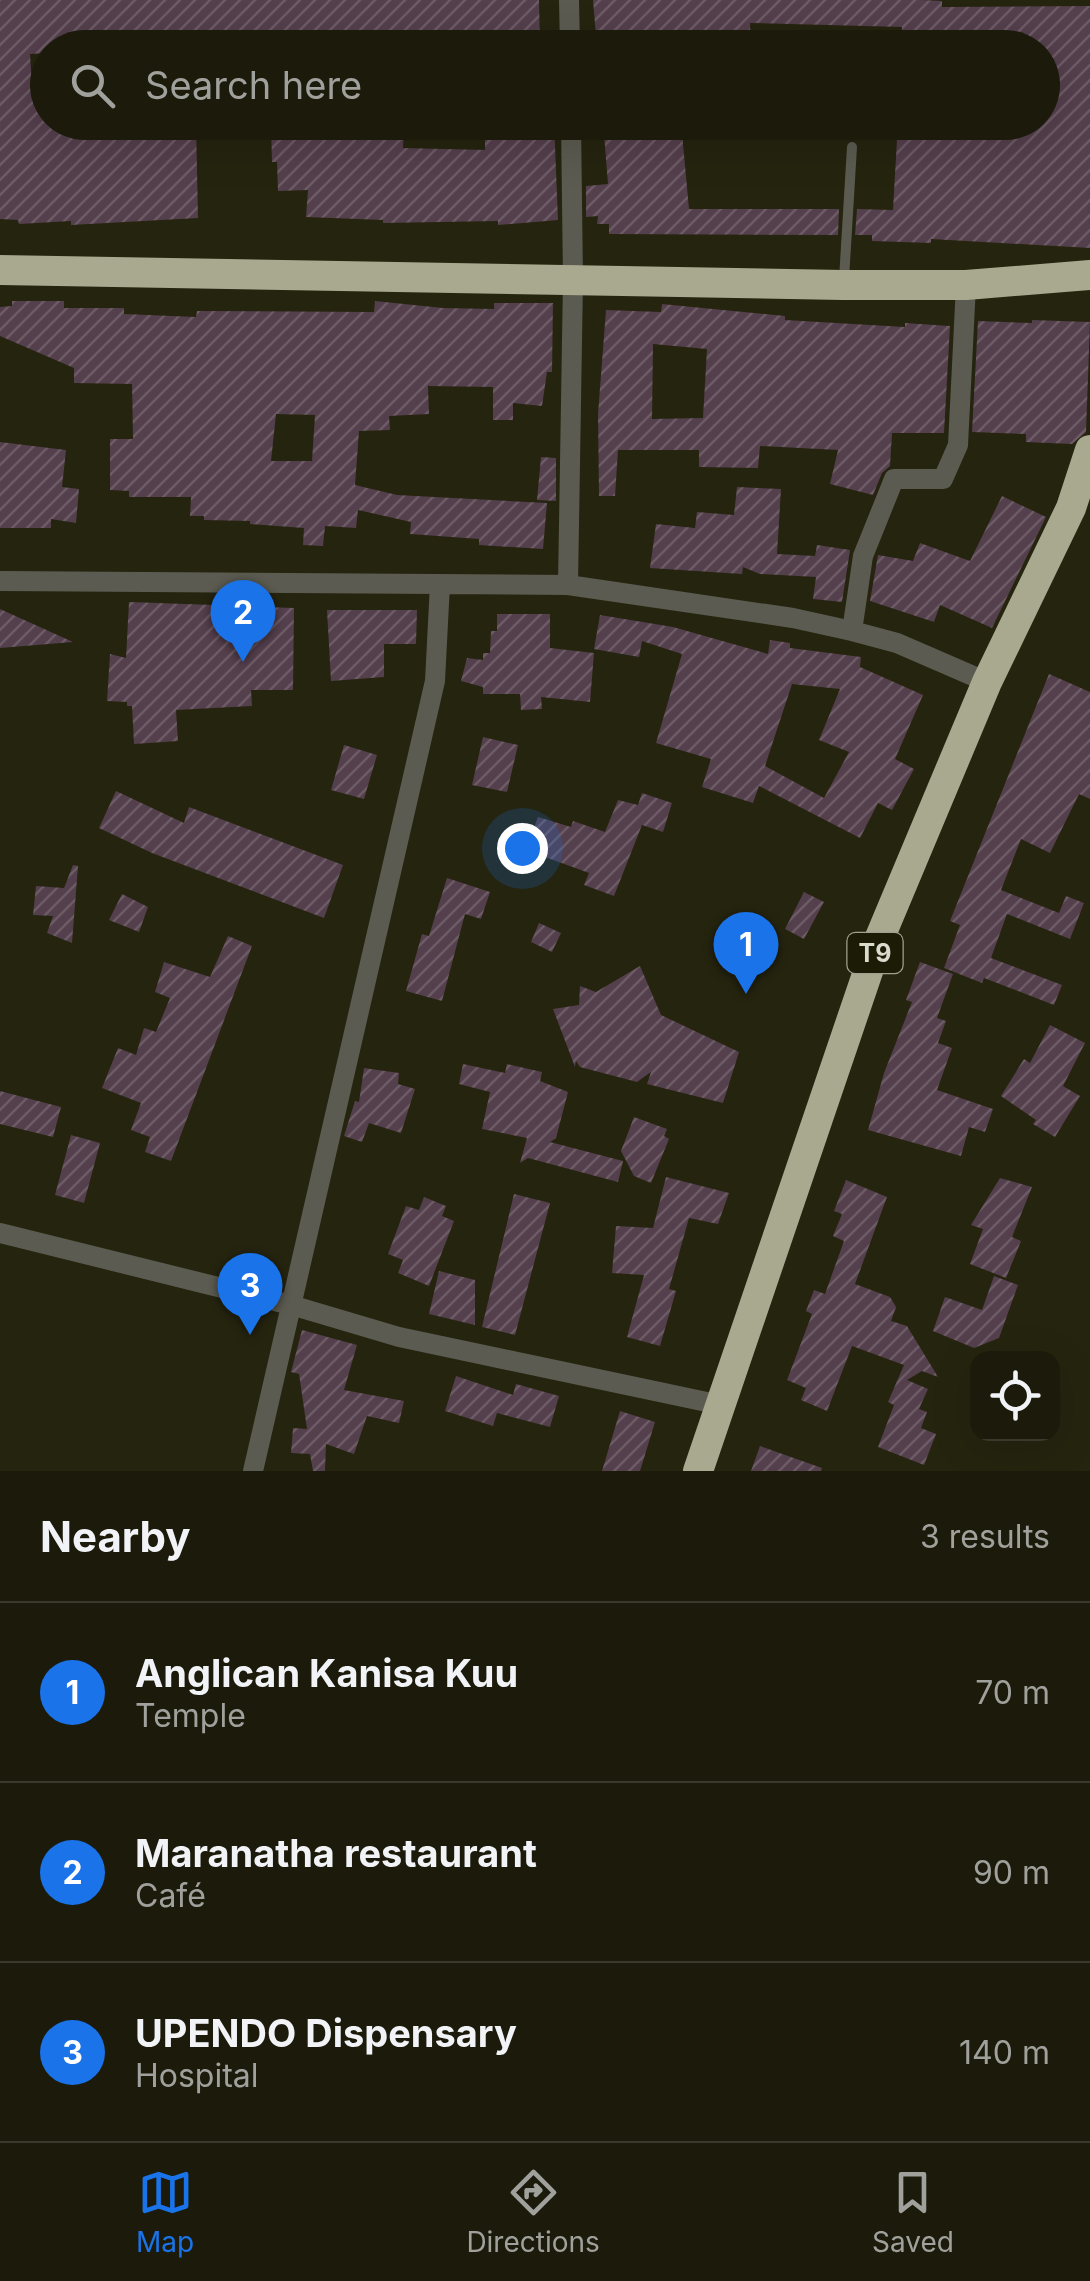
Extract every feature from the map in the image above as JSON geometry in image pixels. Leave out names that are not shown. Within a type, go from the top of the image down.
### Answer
[{"type":"highway","points":[[0,270],[843,285],[966,285],[1090,276]]},
{"type":"highway","name":"T9","points":[[698,1471],[878,942],[987,682],[1071,508],[1090,450]]},
{"type":"street","points":[[569,0],[570,30]]},
{"type":"street","points":[[568,585],[571,140]]},
{"type":"street","points":[[852,631],[864,556],[894,479],[943,479],[958,444],[966,285]]},
{"type":"street","points":[[0,581],[568,585],[793,618],[852,631],[897,643],[987,682]]},
{"type":"street","points":[[253,1471],[435,681],[440,584]]},
{"type":"street","points":[[0,1233],[399,1337],[721,1405]]},
{"type":"lane","points":[[843,285],[852,147]]},
{"type":"building","points":[[0,0],[539,0],[540,30],[30,30],[30,140],[196,140],[198,218],[71,225],[71,221],[19,224],[18,220],[0,219]]},
{"type":"building","points":[[593,0],[922,0],[942,1],[942,7],[1090,6],[1090,248],[931,239],[931,243],[872,241],[872,235],[855,235],[857,209],[893,210],[897,140],[1060,140],[1060,30],[902,30],[902,27],[750,23],[750,30],[596,30]]},
{"type":"building","points":[[271,140],[403,140],[403,148],[485,150],[485,140],[555,140],[558,220],[498,225],[498,221],[383,223],[306,217],[308,190],[278,191],[277,162],[272,162]]},
{"type":"building","points":[[604,140],[683,140],[689,209],[839,209],[838,235],[609,234],[609,224],[597,224],[598,216],[586,217],[586,186],[608,184]]},
{"type":"building","points":[[12,301],[64,301],[64,308],[124,308],[124,314],[196,317],[197,311],[374,312],[375,301],[494,309],[494,303],[553,303],[552,372],[547,372],[542,406],[513,403],[513,420],[493,420],[493,387],[428,386],[429,414],[389,416],[390,430],[359,431],[355,485],[397,495],[547,503],[543,549],[479,545],[479,539],[410,534],[411,522],[358,510],[356,528],[325,526],[323,546],[303,545],[304,528],[204,520],[204,516],[190,516],[191,497],[129,497],[129,491],[110,490],[110,439],[133,439],[132,384],[74,383],[74,368],[0,336],[0,307],[12,306]],"holes":[[[276,414],[315,415],[312,461],[271,461]]]},
{"type":"building","points":[[662,304],[785,316],[785,320],[950,326],[944,433],[892,433],[890,466],[882,473],[873,495],[830,484],[838,450],[760,446],[758,468],[699,467],[699,450],[618,450],[615,496],[599,496],[598,414],[606,310],[661,312]],"holes":[[[653,344],[707,349],[703,418],[652,419]]]},
{"type":"building","points":[[978,321],[1090,322],[1086,432],[1072,444],[1026,442],[1026,434],[972,432]]},
{"type":"building","points":[[0,442],[66,450],[62,487],[79,489],[76,523],[51,519],[51,528],[0,528]]},
{"type":"building","points":[[541,457],[556,458],[556,501],[537,500]]},
{"type":"building","points":[[737,487],[781,489],[777,554],[815,556],[817,545],[850,550],[842,602],[813,599],[816,577],[760,574],[743,567],[742,574],[650,568],[656,524],[695,528],[697,512],[734,515]]},
{"type":"building","points":[[1002,496],[1046,517],[992,628],[940,605],[934,622],[870,601],[878,555],[913,561],[920,543],[970,561]]},
{"type":"building","points":[[129,602],[294,608],[293,690],[251,690],[252,706],[176,710],[178,741],[134,744],[132,706],[107,701],[110,654],[126,658]]},
{"type":"building","points":[[0,609],[73,642],[0,648]]},
{"type":"building","points":[[327,610],[417,610],[416,644],[384,644],[384,677],[331,681]]},
{"type":"building","points":[[497,614],[550,614],[550,648],[594,653],[590,702],[541,697],[542,709],[521,710],[520,694],[483,694],[483,687],[461,681],[467,658],[483,660],[483,653],[490,653],[491,631],[497,631]]},
{"type":"building","points":[[600,615],[673,627],[768,654],[770,640],[790,643],[790,648],[861,657],[860,667],[923,695],[895,759],[914,769],[892,810],[878,803],[860,838],[759,786],[753,803],[702,787],[711,759],[656,743],[682,654],[642,641],[639,657],[594,649]],"holes":[[[792,684],[840,689],[819,740],[849,752],[824,798],[765,766]]]},
{"type":"building","points":[[1049,674],[1090,692],[1090,799],[1079,794],[1050,853],[1021,839],[1001,890],[1059,913],[1066,896],[1084,903],[1070,939],[1007,914],[991,958],[1062,985],[1054,1005],[984,978],[982,983],[944,968],[960,925],[950,921]]},
{"type":"building","points":[[483,737],[518,745],[507,792],[472,785]]},
{"type":"building","points":[[344,745],[377,755],[364,799],[331,790]]},
{"type":"building","points":[[116,791],[184,823],[189,807],[343,865],[324,918],[152,853],[99,828]]},
{"type":"building","points":[[642,793],[672,803],[663,832],[642,825],[614,896],[584,885],[589,873],[526,850],[538,817],[571,827],[573,821],[605,832],[618,800],[638,805]]},
{"type":"building","points":[[73,865],[78,866],[72,943],[47,933],[53,916],[33,915],[36,886],[64,888]]},
{"type":"building","points":[[447,878],[490,892],[481,919],[465,914],[442,1001],[406,991],[422,934],[429,936]]},
{"type":"building","points":[[804,892],[824,902],[804,939],[785,929]]},
{"type":"building","points":[[122,894],[148,907],[139,932],[109,920]]},
{"type":"building","points":[[539,923],[561,933],[552,952],[531,942]]},
{"type":"building","points":[[228,936],[252,946],[171,1161],[145,1152],[150,1137],[131,1130],[141,1103],[102,1088],[118,1048],[136,1055],[144,1028],[156,1032],[170,998],[155,992],[164,962],[210,977]]},
{"type":"building","points":[[920,962],[953,974],[937,1018],[946,1021],[938,1043],[952,1048],[937,1090],[993,1109],[985,1132],[969,1127],[961,1156],[868,1130],[884,1073],[912,1002],[906,1000]]},
{"type":"building","points":[[640,966],[661,1015],[739,1052],[723,1103],[647,1084],[651,1072],[637,1082],[580,1067],[576,1061],[575,1067],[553,1009],[579,1005],[580,986],[596,992]]},
{"type":"building","points":[[1050,1025],[1085,1043],[1063,1086],[1080,1096],[1055,1137],[1001,1096],[1024,1059],[1030,1063]]},
{"type":"building","points":[[463,1064],[505,1073],[507,1064],[542,1072],[540,1081],[568,1092],[556,1138],[550,1142],[623,1161],[618,1182],[528,1158],[520,1163],[527,1138],[482,1129],[490,1092],[459,1084]]},
{"type":"building","points":[[364,1068],[399,1073],[398,1084],[415,1089],[401,1133],[369,1123],[362,1142],[344,1136],[355,1101],[359,1102]]},
{"type":"building","points":[[0,1091],[61,1107],[53,1137],[0,1124]]},
{"type":"building","points":[[634,1117],[667,1129],[664,1136],[669,1139],[651,1183],[634,1176],[621,1151]]},
{"type":"building","points":[[71,1135],[100,1143],[84,1203],[55,1195]]},
{"type":"building","points":[[666,1177],[729,1193],[718,1224],[689,1218],[669,1289],[676,1291],[660,1346],[627,1337],[644,1275],[612,1273],[616,1226],[653,1228]]},
{"type":"building","points":[[1000,1178],[1032,1187],[1012,1237],[1021,1241],[1006,1278],[970,1264],[983,1229],[971,1225]]},
{"type":"building","points":[[846,1180],[887,1197],[855,1284],[890,1297],[896,1307],[891,1321],[907,1326],[938,1377],[922,1371],[907,1380],[928,1389],[919,1409],[927,1412],[921,1428],[936,1434],[924,1465],[878,1447],[894,1405],[888,1402],[904,1365],[852,1346],[827,1411],[801,1400],[806,1388],[787,1380],[812,1314],[806,1311],[814,1290],[825,1294],[844,1241],[833,1236],[842,1214],[834,1211]]},
{"type":"building","points":[[514,1194],[550,1203],[515,1335],[482,1327]]},
{"type":"building","points":[[424,1197],[446,1206],[442,1216],[454,1221],[429,1286],[398,1273],[403,1260],[388,1254],[406,1206],[419,1210]]},
{"type":"building","points":[[439,1271],[475,1280],[475,1325],[429,1314]]},
{"type":"building","points":[[994,1276],[1018,1285],[999,1338],[974,1348],[933,1331],[945,1297],[982,1310]]},
{"type":"building","points":[[302,1330],[357,1345],[344,1390],[404,1401],[399,1423],[367,1416],[354,1454],[326,1444],[325,1471],[313,1471],[310,1454],[291,1453],[293,1428],[307,1429],[299,1374],[291,1372]]},
{"type":"building","points":[[456,1376],[513,1395],[516,1384],[559,1396],[550,1427],[497,1413],[493,1426],[445,1411]]},
{"type":"building","points":[[620,1411],[655,1422],[640,1471],[602,1471]]},
{"type":"building","points":[[760,1446],[822,1468],[821,1471],[751,1471]]},
{"type":"place","name":"Maranatha restaurant","points":[[243,662]]},
{"type":"place","name":"Anglican Kanisa Kuu","points":[[746,994]]},
{"type":"place","name":"UPENDO Dispensary","points":[[250,1335]]}]
